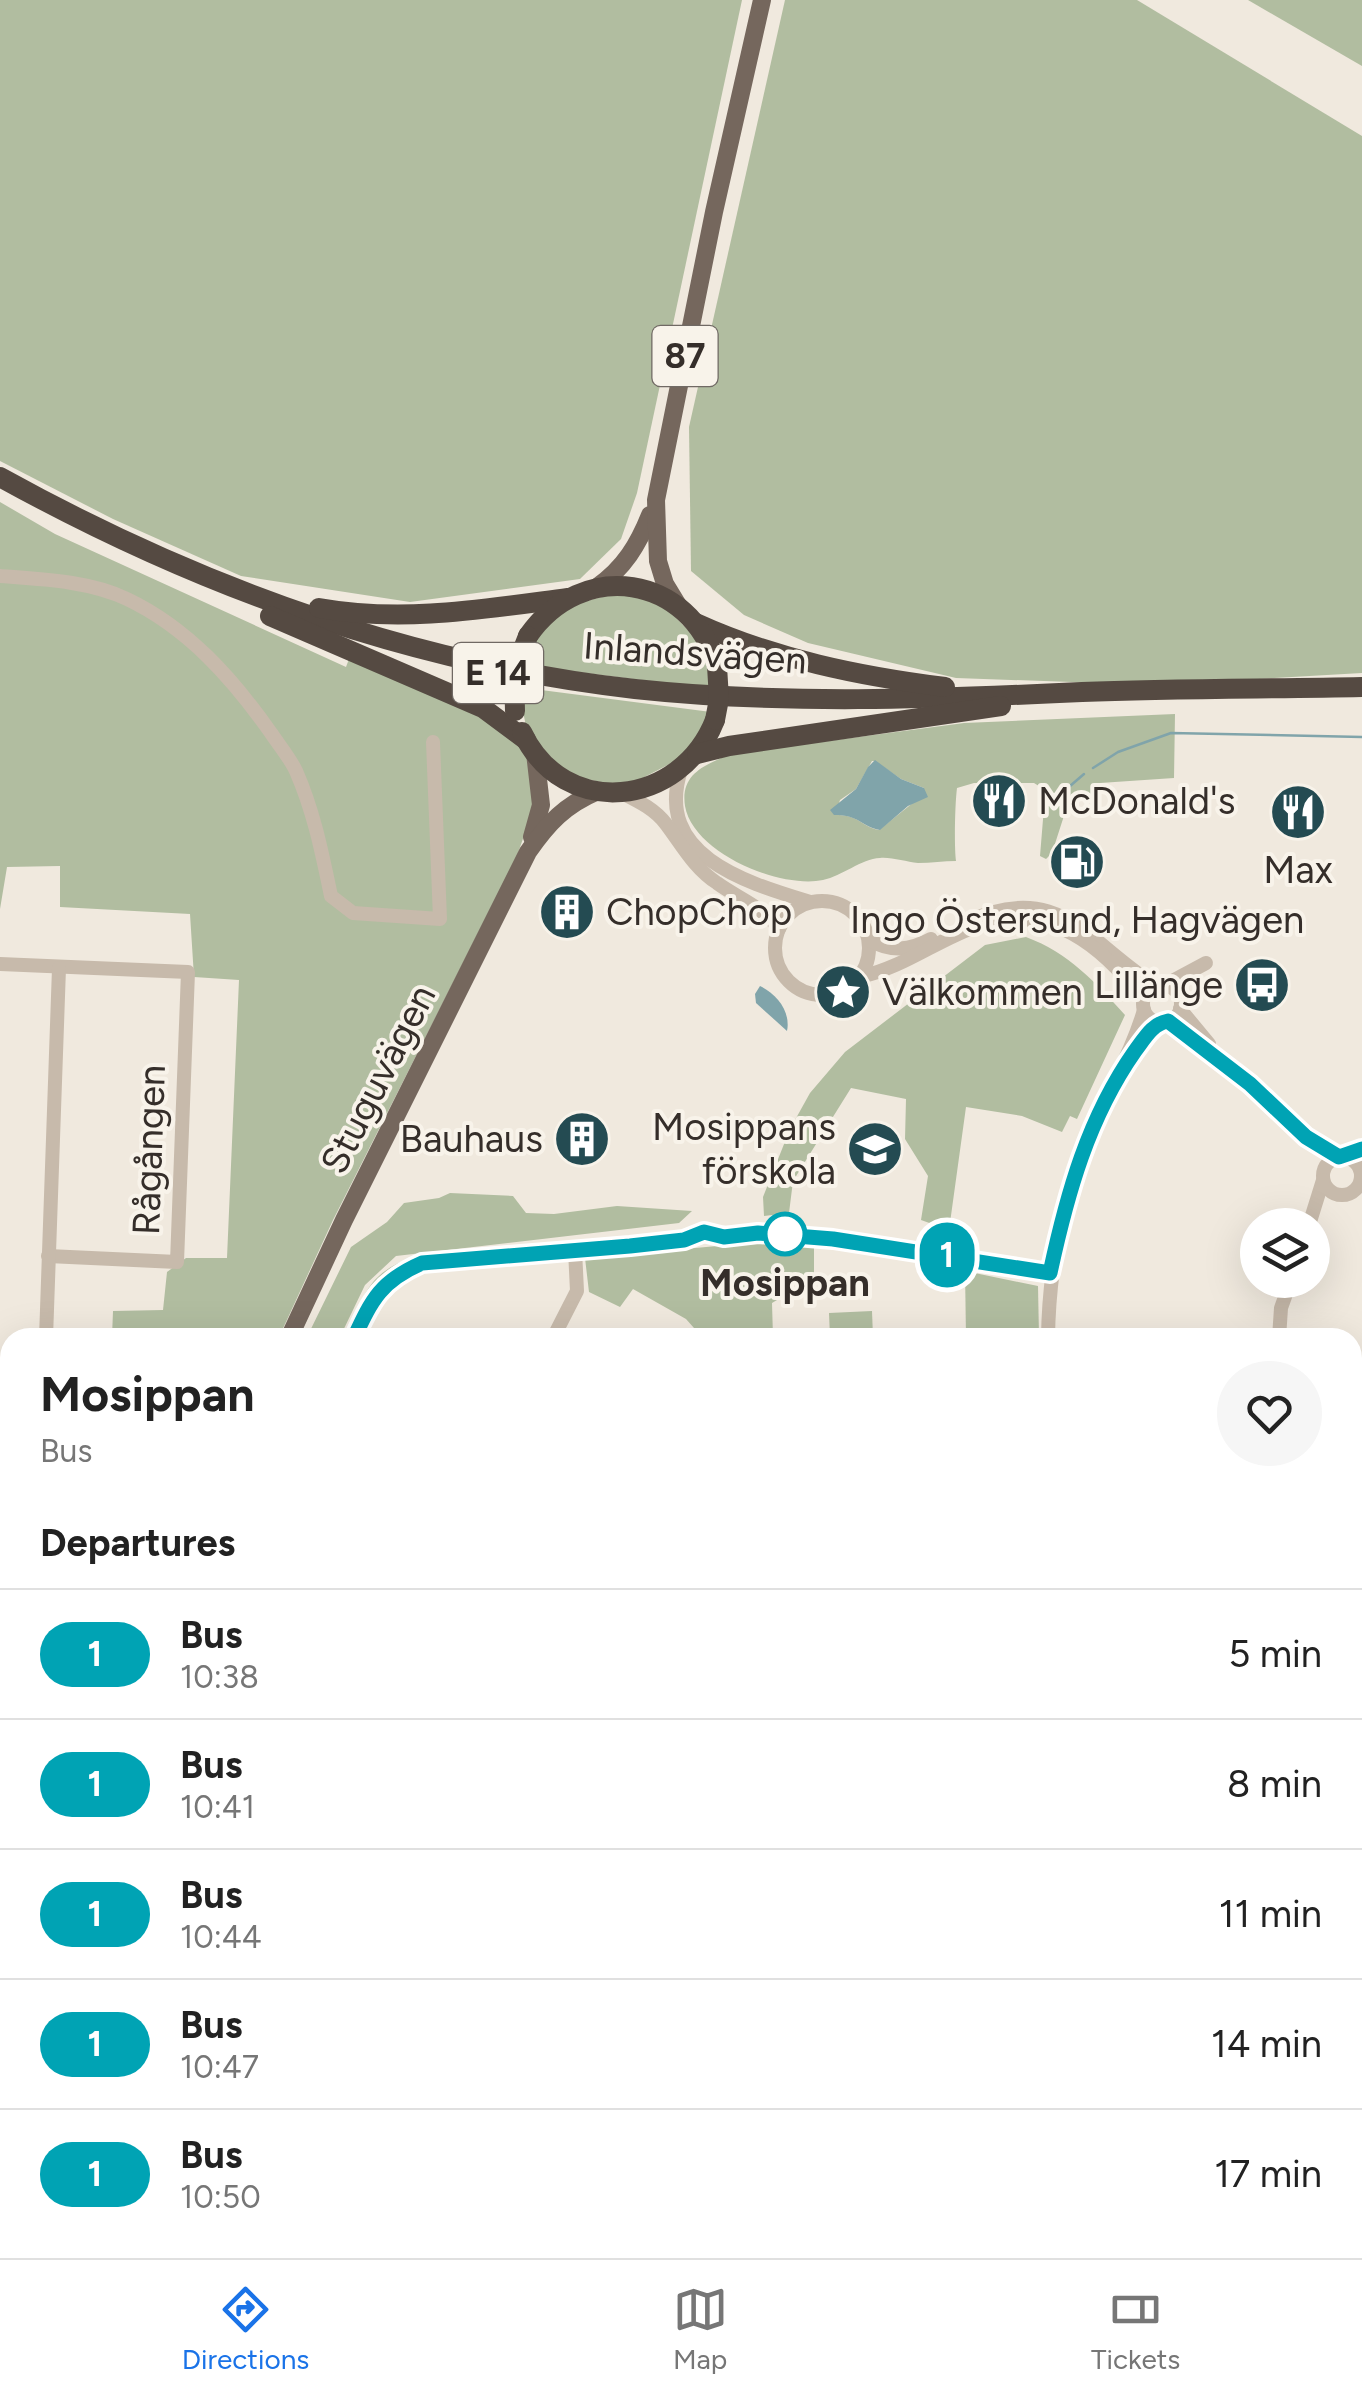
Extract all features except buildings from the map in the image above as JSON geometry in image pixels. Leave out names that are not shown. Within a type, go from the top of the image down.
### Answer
[{"type":"highway","name":"Inlandsvägen","points":[[0,478],[162,560],[293,612],[424,650],[541,675],[636,689],[830,698],[1362,695]]},
{"type":"highway","name":"Inlandsvägen","points":[[0,490],[36,511],[274,613],[420,658],[537,681],[756,705],[866,707],[1362,687]]},
{"type":"highway","points":[[200,584],[483,708],[563,778],[598,791],[621,792],[659,784],[697,754],[715,720],[719,699],[717,666],[709,643],[679,607],[640,588],[597,588],[568,598],[464,612],[386,616],[292,603],[225,586]]},
{"type":"highway","points":[[530,747],[515,711],[514,672],[528,636],[545,614],[568,598]]},
{"type":"highway","points":[[696,623],[795,660],[872,678],[1035,699]]},
{"type":"highway","points":[[697,754],[745,743],[1035,699]]},
{"type":"main road","name":"87","points":[[656,500],[762,0]]},
{"type":"main road","points":[[597,588],[634,550],[656,500]]},
{"type":"main road","points":[[656,500],[658,561],[665,584],[679,607]]},
{"type":"main road","name":"Stuguvägen","points":[[528,852],[541,806],[530,747]]},
{"type":"main road","name":"Stuguvägen","points":[[295,1328],[344,1220],[528,852],[554,816],[598,791]]},
{"type":"street","points":[[0,576],[78,584],[125,598],[169,624],[213,662],[236,685],[294,767],[316,823],[331,896],[352,913],[440,919],[434,742]]},
{"type":"street","points":[[681,770],[675,798],[677,814],[691,842],[737,878],[810,902]]},
{"type":"street","points":[[621,792],[665,822],[692,861],[714,882],[759,907],[779,929]]},
{"type":"street","points":[[827,900],[845,906],[860,918],[869,940],[868,961],[860,976],[850,986],[830,995],[812,994],[795,987],[781,972],[776,958],[779,929],[792,910],[810,902],[827,900]]},
{"type":"street","points":[[869,940],[899,950],[918,946],[982,915],[1006,908],[1048,911],[1083,927],[1161,986],[1176,992],[1180,1004],[1230,1068]]},
{"type":"street","points":[[860,976],[882,972],[978,926],[1007,919],[1040,920],[1067,929],[1093,945],[1144,1004],[1152,1020],[1165,1022],[1230,1068],[1306,1137],[1356,1162],[1361,1175],[1356,1189],[1342,1194],[1328,1208]]},
{"type":"street","points":[[1048,1328],[1050,1273],[1079,1160],[1144,1004],[1161,986],[1206,963],[1180,1004],[1165,1022],[1150,1030],[1116,1078]]},
{"type":"street","points":[[0,964],[59,968],[46,1328]]},
{"type":"street","name":"Rågången","points":[[48,1256],[177,1262],[188,972],[59,968]]},
{"type":"street","points":[[1306,1137],[1330,1190],[1362,1202]]},
{"type":"street","points":[[1315,1208],[1330,1161],[1362,1149]]},
{"type":"street","points":[[359,1328],[379,1290],[394,1275],[422,1263],[684,1240],[704,1232]]},
{"type":"street","points":[[814,1237],[1050,1273]]},
{"type":"street","points":[[557,1328],[577,1291],[575,1250]]},
{"type":"street","points":[[1280,1328],[1285,1298]]},
{"type":"green space","points":[[0,0],[742,0],[637,493],[621,539],[580,579],[410,602],[241,576],[113,519],[0,461]]},
{"type":"green space","points":[[785,0],[1137,0],[1362,136],[1362,673],[1155,685],[956,678],[808,643],[744,615],[691,571],[689,427]]},
{"type":"green space","points":[[1248,0],[1362,0],[1362,66]]},
{"type":"green space","points":[[0,502],[55,534],[346,667],[349,659],[480,710],[527,751],[537,798],[517,856],[333,1220],[283,1328],[112,1328],[113,1311],[163,1310],[167,1272],[186,1258],[227,1258],[239,980],[194,977],[190,914],[60,907],[60,866],[7,867],[0,909]]},
{"type":"green space","points":[[621,592],[663,604],[703,646],[714,689],[521,665],[526,651],[564,607]]},
{"type":"green space","points":[[518,687],[711,712],[691,753],[625,787],[567,775],[527,731]]},
{"type":"green space","points":[[1175,714],[1174,778],[1100,783],[1091,794],[1071,794],[1052,853],[1046,859],[1040,856],[1045,795],[1042,788],[1034,783],[974,783],[957,788],[956,861],[918,863],[880,858],[823,880],[784,879],[741,864],[704,839],[691,823],[685,806],[691,778],[730,754],[964,723]],"holes":[[[875,761],[901,779],[924,788],[914,802],[879,830],[835,815],[840,800],[856,789]]]},
{"type":"green space","points":[[1026,937],[1068,960],[1125,1015],[1077,1119],[1070,1116],[1062,1132],[1022,1116],[966,1107],[949,1230],[921,1220],[928,1176],[905,1139],[906,1099],[851,1088],[793,1181],[789,1213],[764,1216],[763,1197],[790,1129],[810,1093],[845,1052],[985,945]]},
{"type":"green space","points":[[450,1193],[513,1196],[526,1213],[554,1214],[617,1206],[692,1211],[679,1223],[396,1256],[365,1285],[344,1328],[311,1328],[351,1247],[387,1222],[404,1203]]},
{"type":"green space","points":[[771,1241],[814,1244],[814,1276],[787,1285],[772,1303],[773,1328],[694,1328],[686,1319],[633,1289],[620,1307],[589,1292],[585,1258]]},
{"type":"green space","points":[[508,1247],[402,1265],[378,1283],[354,1328],[349,1328],[368,1289],[379,1276],[407,1259],[441,1251]]},
{"type":"green space","points":[[965,1271],[1038,1286],[1039,1328],[966,1328]]},
{"type":"green space","points":[[872,1311],[873,1328],[830,1328],[829,1313]]},
{"type":"water","points":[[875,760],[901,779],[924,788],[928,797],[908,806],[880,830],[834,815],[830,810],[856,789]]},
{"type":"water","points":[[760,986],[781,1004],[787,1017],[787,1031],[756,1003],[755,994]]},
{"type":"waterway","points":[[1093,768],[1118,752],[1171,733],[1362,737]]},
{"type":"waterway","points":[[1048,805],[1084,774]]},
{"type":"bus line","name":"1","points":[[359,1328],[379,1290],[394,1275],[422,1263],[630,1246],[684,1240],[704,1232],[724,1237],[758,1233],[833,1239],[1050,1273],[1064,1208],[1096,1118],[1116,1078],[1150,1030],[1161,1022],[1168,1021],[1230,1068],[1306,1137],[1339,1157],[1362,1149]]},
{"type":"place","name":"McDonald's","points":[[999,801]]},
{"type":"place","name":"Max","points":[[1298,812]]},
{"type":"place","name":"Ingo Östersund, Hagvägen","points":[[1077,862]]},
{"type":"place","name":"ChopChop","points":[[567,912]]},
{"type":"place","name":"Lillänge","points":[[1262,985]]},
{"type":"place","name":"Välkommen","points":[[843,992]]},
{"type":"place","name":"Bauhaus","points":[[582,1139]]},
{"type":"place","name":"Mosippans förskola","points":[[875,1149]]},
{"type":"place","name":"Mosippan","points":[[785,1234]]}]
